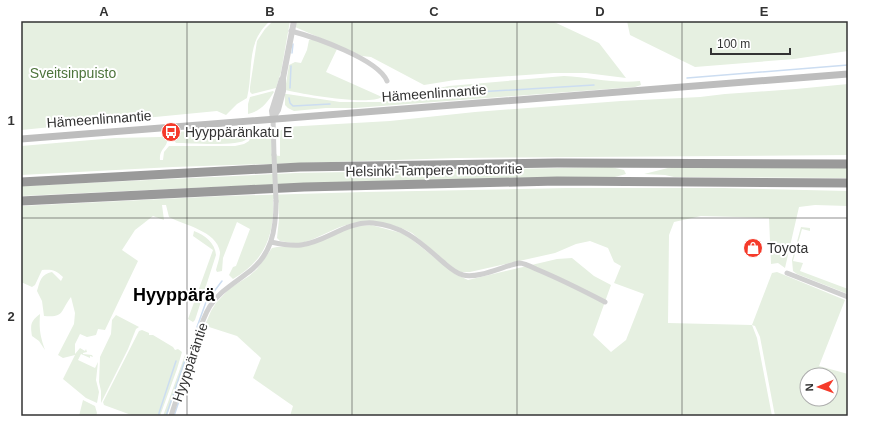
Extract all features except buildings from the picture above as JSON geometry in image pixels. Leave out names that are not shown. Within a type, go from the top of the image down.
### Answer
[{"type":"highway","name":"Helsinki-Tampere moottoritie","points":[[21,182],[300,167],[557,163],[848,164]]},
{"type":"highway","name":"Helsinki-Tampere moottoritie","points":[[21,201],[304,188],[557,181],[848,184]]},
{"type":"main road","name":"Hämeenlinnantie","points":[[21,138],[848,74]]},
{"type":"street","points":[[273,118],[278,110],[283,91],[283,78],[294,21]]},
{"type":"street","points":[[291,31],[314,38],[358,57],[377,69],[387,81]]},
{"type":"street","name":"Hyyppäräntie","points":[[171,416],[201,328],[211,306],[224,290],[258,264],[271,242],[276,225],[273,118]]},
{"type":"street","points":[[271,242],[300,245],[310,243],[355,224],[383,224],[414,236],[455,272],[463,276],[472,276],[521,263],[569,282],[605,302]]},
{"type":"street","points":[[787,273],[848,297]]},
{"type":"green space","name":"Sveitsinpuisto","points":[[21,21],[270,21],[262,29],[254,48],[247,98],[237,104],[226,115],[217,111],[21,130]]},
{"type":"green space","points":[[273,21],[290,21],[281,72],[276,88],[252,94],[250,92],[250,87],[257,41],[265,29]]},
{"type":"green space","points":[[296,21],[552,21],[599,43],[626,78],[586,73],[554,73],[455,80],[424,85],[371,57],[362,56],[295,27]]},
{"type":"green space","points":[[627,21],[848,21],[848,51],[794,59],[695,67],[630,35]]},
{"type":"green space","points":[[314,39],[337,49],[326,72],[382,97],[375,99],[350,100],[285,90],[289,65],[295,62],[301,63],[307,50],[309,40]]},
{"type":"green space","points":[[564,76],[612,81],[640,81],[641,85],[635,87],[355,108],[326,108],[294,111],[285,105],[285,94],[340,102],[381,102],[405,98],[429,90],[449,86]]},
{"type":"green space","points":[[848,84],[848,155],[457,158],[173,167],[21,175],[21,146],[115,138],[160,137],[167,135],[167,141],[160,157],[160,160],[163,160],[164,152],[169,146],[235,146],[244,144],[249,141],[251,136],[250,127],[258,127],[268,131],[270,134],[272,155],[280,156],[280,131],[285,127],[390,121],[475,112],[621,101],[700,97]]},
{"type":"green space","points":[[274,92],[269,100],[263,106],[257,111],[248,114],[250,97]]},
{"type":"green space","points":[[247,127],[247,139],[235,143],[176,143],[173,139],[176,132]]},
{"type":"green space","points":[[611,167],[624,170],[626,174],[611,178],[505,178],[348,182],[21,196],[21,186],[296,173]]},
{"type":"green space","points":[[672,167],[848,168],[848,178],[674,177],[644,174]]},
{"type":"green space","points":[[567,188],[723,188],[848,191],[848,206],[815,205],[799,207],[785,268],[778,263],[771,264],[769,218],[701,216],[674,222],[669,235],[668,323],[752,325],[757,338],[772,416],[290,416],[293,406],[253,378],[261,358],[237,336],[209,327],[205,333],[202,332],[216,303],[229,289],[257,269],[272,248],[301,246],[352,227],[371,225],[405,234],[455,274],[468,280],[557,259],[572,258],[594,276],[611,285],[593,335],[611,352],[626,340],[644,294],[614,283],[621,266],[614,262],[608,248],[590,241],[576,244],[555,253],[470,272],[461,272],[456,270],[412,233],[398,227],[382,223],[365,222],[350,224],[301,243],[280,241],[277,238],[279,219],[278,198],[273,199],[272,224],[266,245],[253,264],[233,279],[229,275],[233,267],[236,266],[250,229],[237,222],[223,258],[222,271],[217,272],[216,270],[220,252],[218,245],[213,239],[199,230],[169,217],[166,205],[162,205],[164,220],[153,216],[135,230],[122,250],[138,261],[105,330],[98,329],[96,335],[87,337],[80,334],[75,344],[75,354],[80,348],[85,351],[86,349],[87,352],[83,354],[92,355],[93,357],[90,356],[90,358],[81,354],[78,360],[95,368],[98,362],[96,380],[99,392],[97,403],[86,398],[63,379],[75,355],[63,358],[58,355],[74,324],[75,313],[71,297],[59,315],[44,316],[42,301],[37,291],[40,281],[45,274],[52,272],[61,281],[63,277],[53,270],[42,270],[35,285],[32,287],[21,282],[21,206],[224,196]]},
{"type":"green space","points":[[801,227],[810,228],[810,231],[802,229],[793,261],[803,263],[800,271],[848,289],[848,294],[797,274],[793,271],[792,260]]},
{"type":"green space","points":[[194,231],[212,243],[216,255],[195,320],[193,322],[188,319],[213,250],[193,236]]},
{"type":"green space","points":[[777,272],[845,300],[819,366],[823,367],[799,367],[799,407],[839,407],[839,372],[848,374],[848,416],[775,416],[760,337],[755,326],[752,325],[772,273]]},
{"type":"green space","points":[[40,314],[40,332],[45,350],[39,341],[32,336],[31,332],[32,323]]},
{"type":"green space","points":[[116,315],[139,327],[136,329],[128,349],[101,403],[99,382],[100,357],[111,334],[112,320]]},
{"type":"green space","points":[[142,330],[173,347],[175,350],[178,349],[182,352],[160,416],[134,416],[104,405],[103,402],[139,331]]},
{"type":"green space","points":[[185,355],[187,357],[167,416],[163,416]]},
{"type":"green space","points":[[83,400],[95,406],[97,413],[96,416],[79,416]]},
{"type":"waterway","points":[[292,53],[293,44]]},
{"type":"waterway","points":[[687,78],[848,65]]},
{"type":"waterway","points":[[290,88],[291,66]]},
{"type":"waterway","points":[[414,99],[428,95],[594,85]]},
{"type":"waterway","points":[[289,98],[290,103],[293,106],[330,104]]},
{"type":"waterway","points":[[197,327],[206,302],[222,281]]},
{"type":"waterway","points":[[195,356],[202,338]]},
{"type":"waterway","points":[[166,416],[186,357]]},
{"type":"waterway","points":[[159,416],[176,361]]},
{"type":"waterway","points":[[188,376],[192,363]]},
{"type":"waterway","points":[[174,416],[184,386]]},
{"type":"place","name":"Hyyppäränkatu E","points":[[171,132]]},
{"type":"place","name":"Toyota","points":[[753,248]]},
{"type":"district","name":"Hyyppärä","points":[[174,295]]}]
